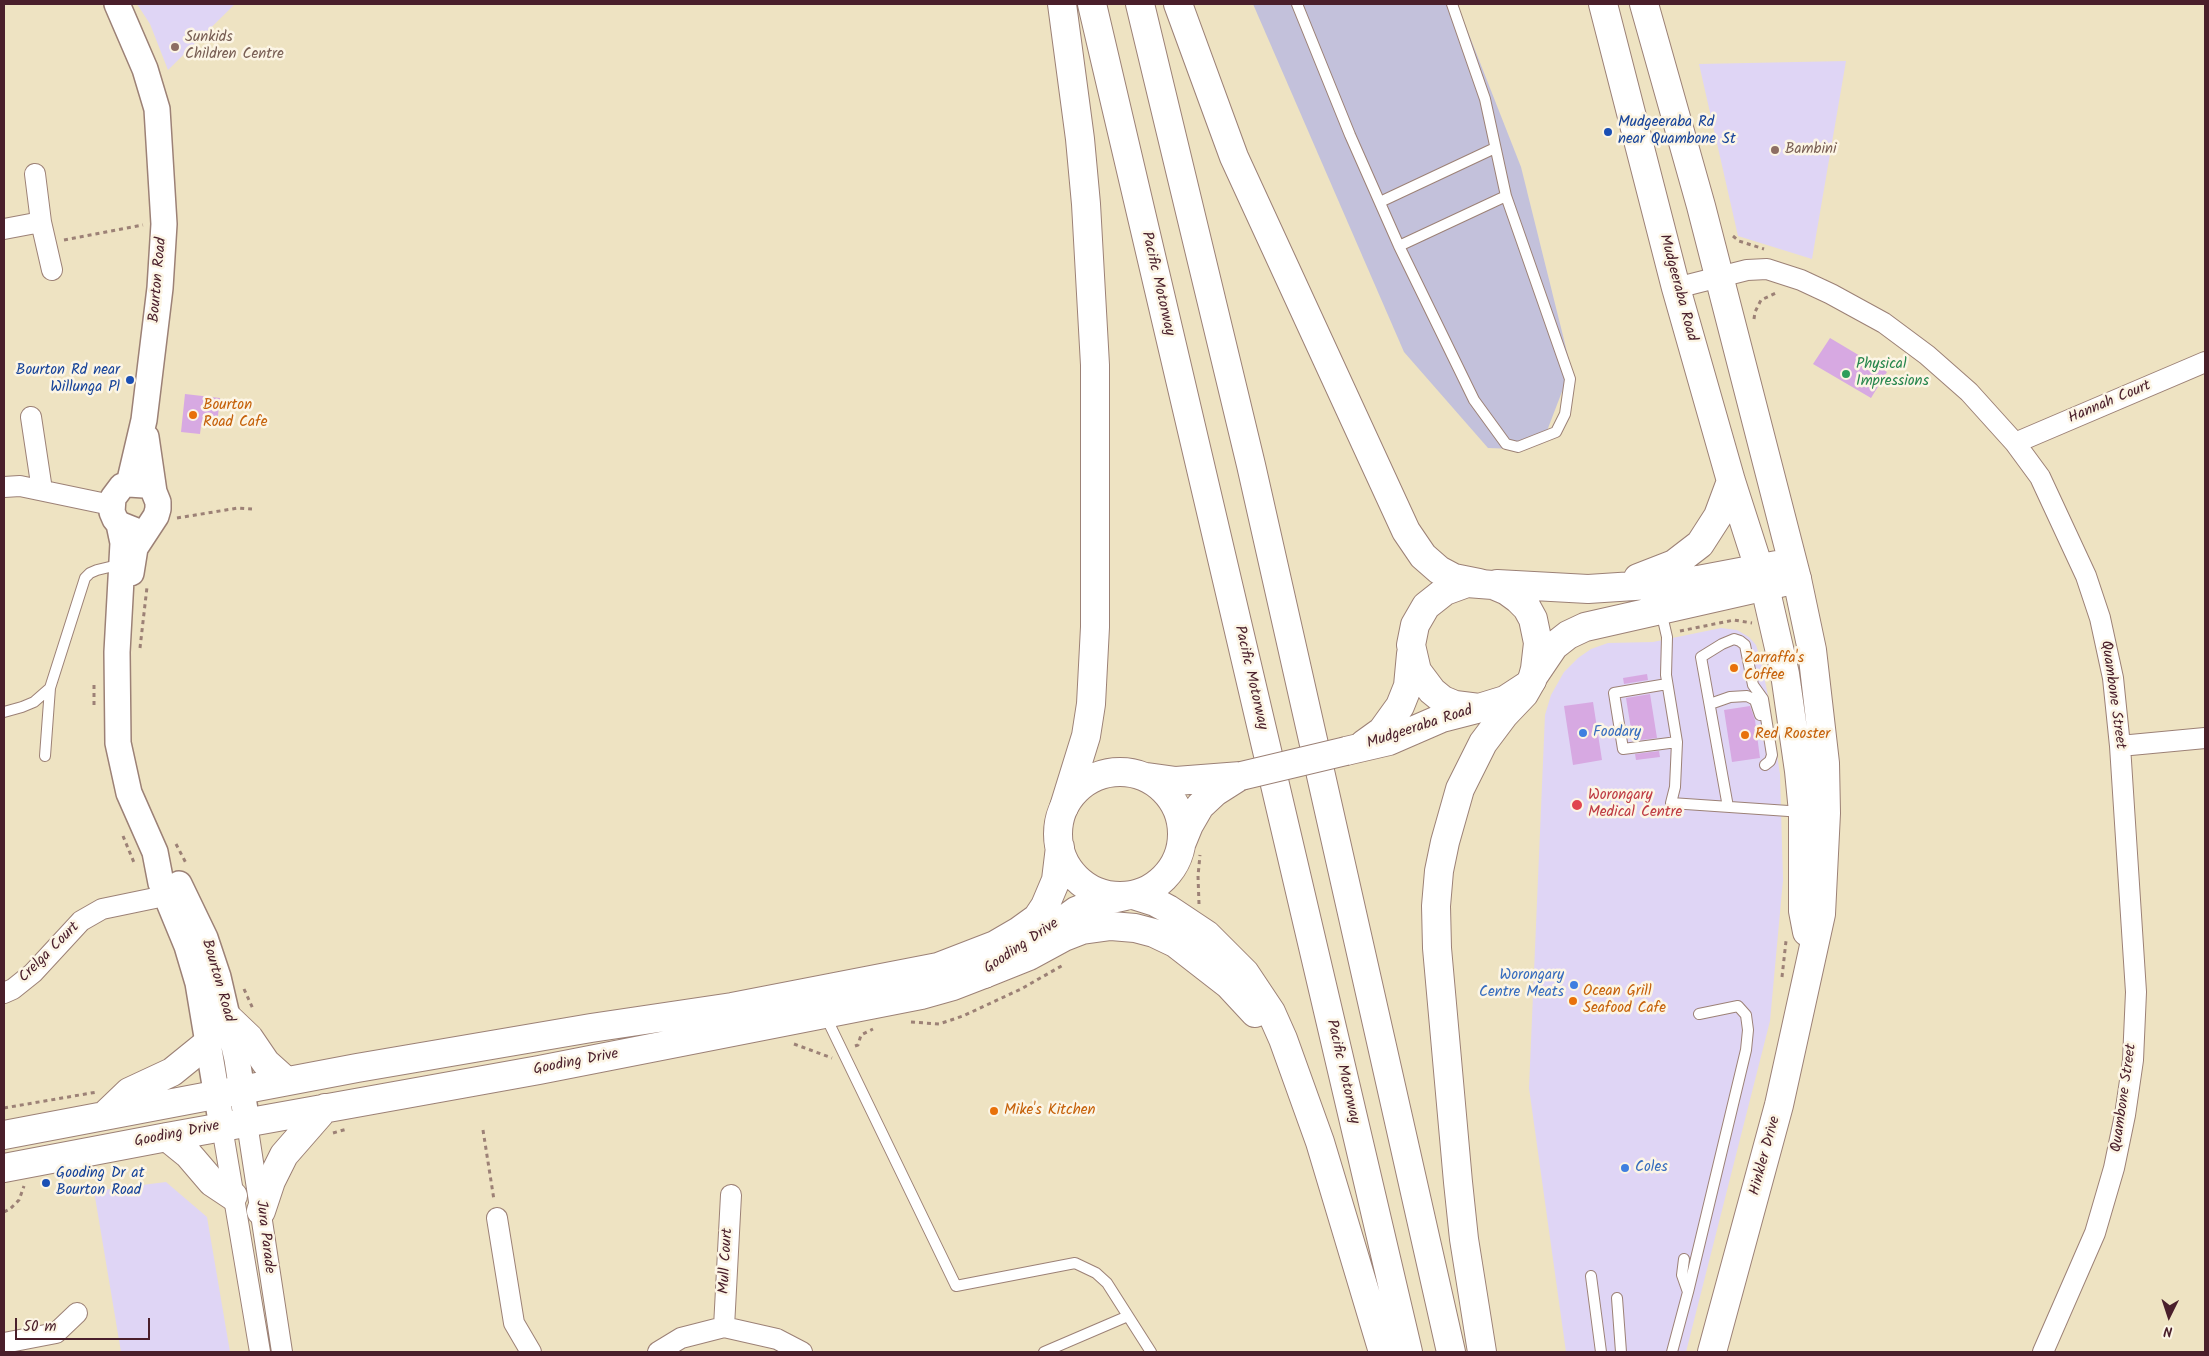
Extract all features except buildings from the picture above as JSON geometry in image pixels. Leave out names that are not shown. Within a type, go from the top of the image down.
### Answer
[{"type":"main road","points":[[1062,4],[1079,129],[1086,204],[1095,365],[1095,627],[1086,736],[1059,826],[1060,848],[1068,867],[1084,884],[1094,891],[1108,896],[1129,896],[1161,905],[1189,922],[1216,943],[1244,973],[1271,1012],[1320,1142],[1383,1352]]},
{"type":"main road","name":"Pacific Motorway","points":[[1092,4],[1408,1352]]},
{"type":"main road","points":[[1140,4],[1250,465],[1452,1352]]},
{"type":"main road","points":[[1178,4],[1234,157],[1406,531],[1423,556],[1439,570],[1460,580],[1570,589],[1646,599],[1664,622]]},
{"type":"main road","name":"Mudgeeraba Road","points":[[1604,4],[1676,288],[1731,481],[1762,578]]},
{"type":"main road","points":[[1570,589],[1614,588],[1762,578],[1794,571],[1719,277],[1644,4]]},
{"type":"main road","points":[[1614,588],[1674,564],[1696,547],[1711,529],[1718,516],[1731,481]]},
{"type":"main road","name":"Hinkler Drive","points":[[1794,571],[1809,632],[1818,690],[1825,763],[1814,813]]},
{"type":"main road","points":[[1482,1352],[1464,1239],[1458,1182],[1439,967],[1436,906],[1439,871],[1460,789],[1483,743],[1504,715],[1524,694],[1550,650],[1572,633],[1594,624],[1664,622],[1762,578]]},
{"type":"main road","name":"Hinkler Drive","points":[[1712,1352],[1779,1105],[1821,914],[1814,813],[1797,754],[1785,674],[1762,578]]},
{"type":"main road","points":[[1467,583],[1482,583],[1500,588],[1513,595],[1530,612],[1538,642],[1533,679],[1523,690],[1510,698],[1485,707],[1471,708],[1455,705],[1443,700],[1432,691],[1417,671],[1411,645],[1413,631],[1419,617],[1432,600],[1452,588],[1467,583]]},
{"type":"main road","name":"Mudgeeraba Road","points":[[1350,750],[1378,734],[1391,720],[1400,706],[1409,680],[1411,645]]},
{"type":"main road","name":"Mudgeeraba Road","points":[[1140,775],[1176,781],[1240,776],[1389,741],[1442,718],[1485,707]]},
{"type":"main road","points":[[1064,807],[1072,794],[1089,780],[1116,772],[1140,775],[1159,784],[1173,800],[1182,827],[1192,846],[1161,882],[1148,890],[1129,896]]},
{"type":"main road","name":"Mudgeeraba Road","points":[[1192,846],[1188,825],[1200,806],[1215,792],[1240,776]]},
{"type":"main road","name":"Gooding Drive","points":[[4,1135],[104,1103],[229,1092],[286,1080],[495,1044],[732,1007],[918,972],[955,962],[1008,939],[1037,918],[1045,906],[1056,880],[1060,848]]},
{"type":"main road","name":"Gooding Drive","points":[[16,1166],[530,1072],[920,995],[953,986],[984,974],[1021,951],[1076,911],[1098,902],[1129,896]]},
{"type":"main road","points":[[984,974],[1029,956],[1064,937],[1082,930],[1117,926],[1154,933],[1176,944],[1244,999],[1273,1038],[1302,1094]]},
{"type":"main road","points":[[242,1016],[249,1038],[266,1063],[286,1080]]},
{"type":"main road","points":[[104,1103],[172,1072],[209,1042]]},
{"type":"main road","points":[[261,1211],[271,1181],[284,1155],[325,1108]]},
{"type":"main road","points":[[167,1137],[188,1154],[212,1182],[233,1196]]},
{"type":"street","name":"Bourton Road","points":[[100,4],[105,9],[138,73],[160,139]]},
{"type":"street","name":"Bourton Road","points":[[117,4],[145,69],[157,109],[160,139],[164,224],[160,288],[144,420]]},
{"type":"street","points":[[35,174],[41,222],[52,270]]},
{"type":"street","points":[[4,229],[41,222]]},
{"type":"street","name":"Quambone Street","points":[[1676,288],[1748,270],[1767,269],[1801,280],[1884,323],[1927,355],[1970,392],[2015,444],[2040,477],[2086,576],[2100,618],[2113,678],[2120,746],[2136,992],[2133,1060],[2125,1116],[2114,1168],[2094,1233],[2043,1352]]},
{"type":"street","name":"Hannah Court","points":[[2015,444],[2205,362]]},
{"type":"street","points":[[31,417],[42,490]]},
{"type":"street","points":[[129,484],[144,420]]},
{"type":"street","points":[[4,486],[20,486],[42,490],[115,515],[136,530],[163,521],[154,492],[144,420]]},
{"type":"street","points":[[115,515],[116,491],[129,484],[138,483],[154,492]]},
{"type":"street","name":"Bourton Road","points":[[115,515],[123,543],[128,650]]},
{"type":"street","name":"Bourton Road","points":[[163,521],[135,548],[128,650],[118,743],[129,793],[164,846],[179,886],[242,1016],[229,1092]]},
{"type":"street","points":[[2120,746],[2205,738]]},
{"type":"street","name":"Bourton Road","points":[[179,886],[193,963],[203,1002],[209,1042],[229,1092],[234,1125]]},
{"type":"street","name":"Crelga Court","points":[[4,993],[13,989],[33,973],[81,921],[102,909],[179,886]]},
{"type":"street","name":"Jura Parade","points":[[234,1125],[233,1196],[260,1352]]},
{"type":"street","name":"Jura Parade","points":[[234,1125],[261,1211],[267,1267],[282,1352]]},
{"type":"street","name":"Mull Court","points":[[724,1327],[731,1195]]},
{"type":"street","points":[[497,1218],[514,1322],[531,1352]]},
{"type":"street","points":[[4,1343],[56,1333],[77,1313]]},
{"type":"street","points":[[658,1352],[681,1338],[724,1327],[777,1339],[802,1352]]},
{"type":"lane","points":[[1297,4],[1399,246],[1474,400],[1506,444],[1512,447],[1523,446],[1556,432],[1565,414],[1570,379],[1506,196],[1485,99],[1452,4]]},
{"type":"lane","points":[[1380,202],[1495,148]]},
{"type":"lane","points":[[1399,246],[1506,196]]},
{"type":"lane","points":[[45,756],[50,688],[86,578],[90,573],[97,570],[123,564]]},
{"type":"lane","points":[[1664,622],[1666,675],[1677,742],[1675,787],[1671,803],[1814,813]]},
{"type":"lane","points":[[1710,704],[1735,696],[1747,696],[1755,700],[1759,711],[1765,748],[1762,768],[1770,761],[1772,755],[1763,699],[1753,685],[1745,645],[1740,641],[1731,640],[1702,657],[1710,704],[1728,807]]},
{"type":"lane","points":[[1667,684],[1614,693],[1623,749],[1677,742]]},
{"type":"lane","points":[[4,712],[34,702],[50,688]]},
{"type":"lane","points":[[1672,1352],[1744,1059],[1748,1030],[1746,1015],[1738,1006],[1699,1014]]},
{"type":"lane","points":[[825,1015],[956,1286],[1075,1263],[1096,1273],[1107,1283],[1151,1352]]},
{"type":"lane","points":[[1684,1259],[1682,1275],[1688,1292]]},
{"type":"lane","points":[[1591,1276],[1601,1352]]},
{"type":"lane","points":[[1617,1298],[1621,1352]]},
{"type":"lane","points":[[1044,1352],[1128,1316]]},
{"type":"path","points":[[46,243],[143,225],[164,224]]},
{"type":"path","points":[[1778,293],[1785,294]]},
{"type":"path","points":[[163,521],[238,508],[252,509]]},
{"type":"path","points":[[128,650],[147,579]]},
{"type":"path","points":[[1664,622],[1734,620],[1746,621],[1756,627]]},
{"type":"path","points":[[164,846],[179,886]]},
{"type":"path","points":[[1192,846],[1198,862],[1200,897],[1198,908]]},
{"type":"path","points":[[1782,980],[1786,938]]},
{"type":"path","points":[[909,1022],[939,1024],[963,1016],[1028,985],[1069,962]]},
{"type":"path","points":[[242,1016],[243,986]]},
{"type":"path","points":[[855,1046],[858,1045],[861,1036],[875,1029]]},
{"type":"path","points":[[4,1108],[104,1103]]},
{"type":"path","points":[[483,1130],[497,1218]]},
{"type":"path","points":[[4,1212],[19,1200],[27,1176],[16,1166]]},
{"type":"shaded area","name":"Sunkids Children Centre","points":[[137,4],[235,4],[168,70],[150,24]]},
{"type":"shaded area","points":[[1253,4],[1457,4],[1521,167],[1571,368],[1542,444],[1516,449],[1488,448],[1404,352]]},
{"type":"shaded area","name":"Bambini","points":[[1846,61],[1812,259],[1738,236],[1699,64]]},
{"type":"shaded area","points":[[1721,628],[1737,630],[1749,637],[1756,645],[1768,696],[1780,774],[1783,880],[1770,1021],[1686,1352],[1566,1352],[1529,1088],[1545,715],[1551,695],[1564,672],[1578,658],[1591,649],[1608,643],[1653,642]]},
{"type":"shaded area","points":[[166,1182],[207,1217],[230,1352],[121,1352],[94,1191]]},
{"type":"place","name":"Sunkids Children Centre","points":[[175,47]]},
{"type":"place","name":"Mudgeeraba Rd near Quambone St","points":[[1608,132]]},
{"type":"place","name":"Bambini","points":[[1775,150]]},
{"type":"place","name":"Physical Impressions","points":[[1846,374]]},
{"type":"place","name":"Bourton Rd near Willunga Pl","points":[[130,380]]},
{"type":"place","name":"Bourton Road Cafe","points":[[193,415]]},
{"type":"place","name":"Zarraffa's Coffee","points":[[1734,668]]},
{"type":"place","name":"Foodary","points":[[1583,733]]},
{"type":"place","name":"Red Rooster","points":[[1745,735]]},
{"type":"place","name":"Worongary Medical Centre","points":[[1577,805]]},
{"type":"place","name":"Worongary Centre Meats","points":[[1574,985]]},
{"type":"place","name":"Ocean Grill Seafood Cafe","points":[[1573,1001]]},
{"type":"place","name":"Mike's Kitchen","points":[[994,1111]]},
{"type":"place","name":"Coles","points":[[1625,1168]]},
{"type":"place","name":"Gooding Dr at Bourton Road","points":[[46,1183]]}]
